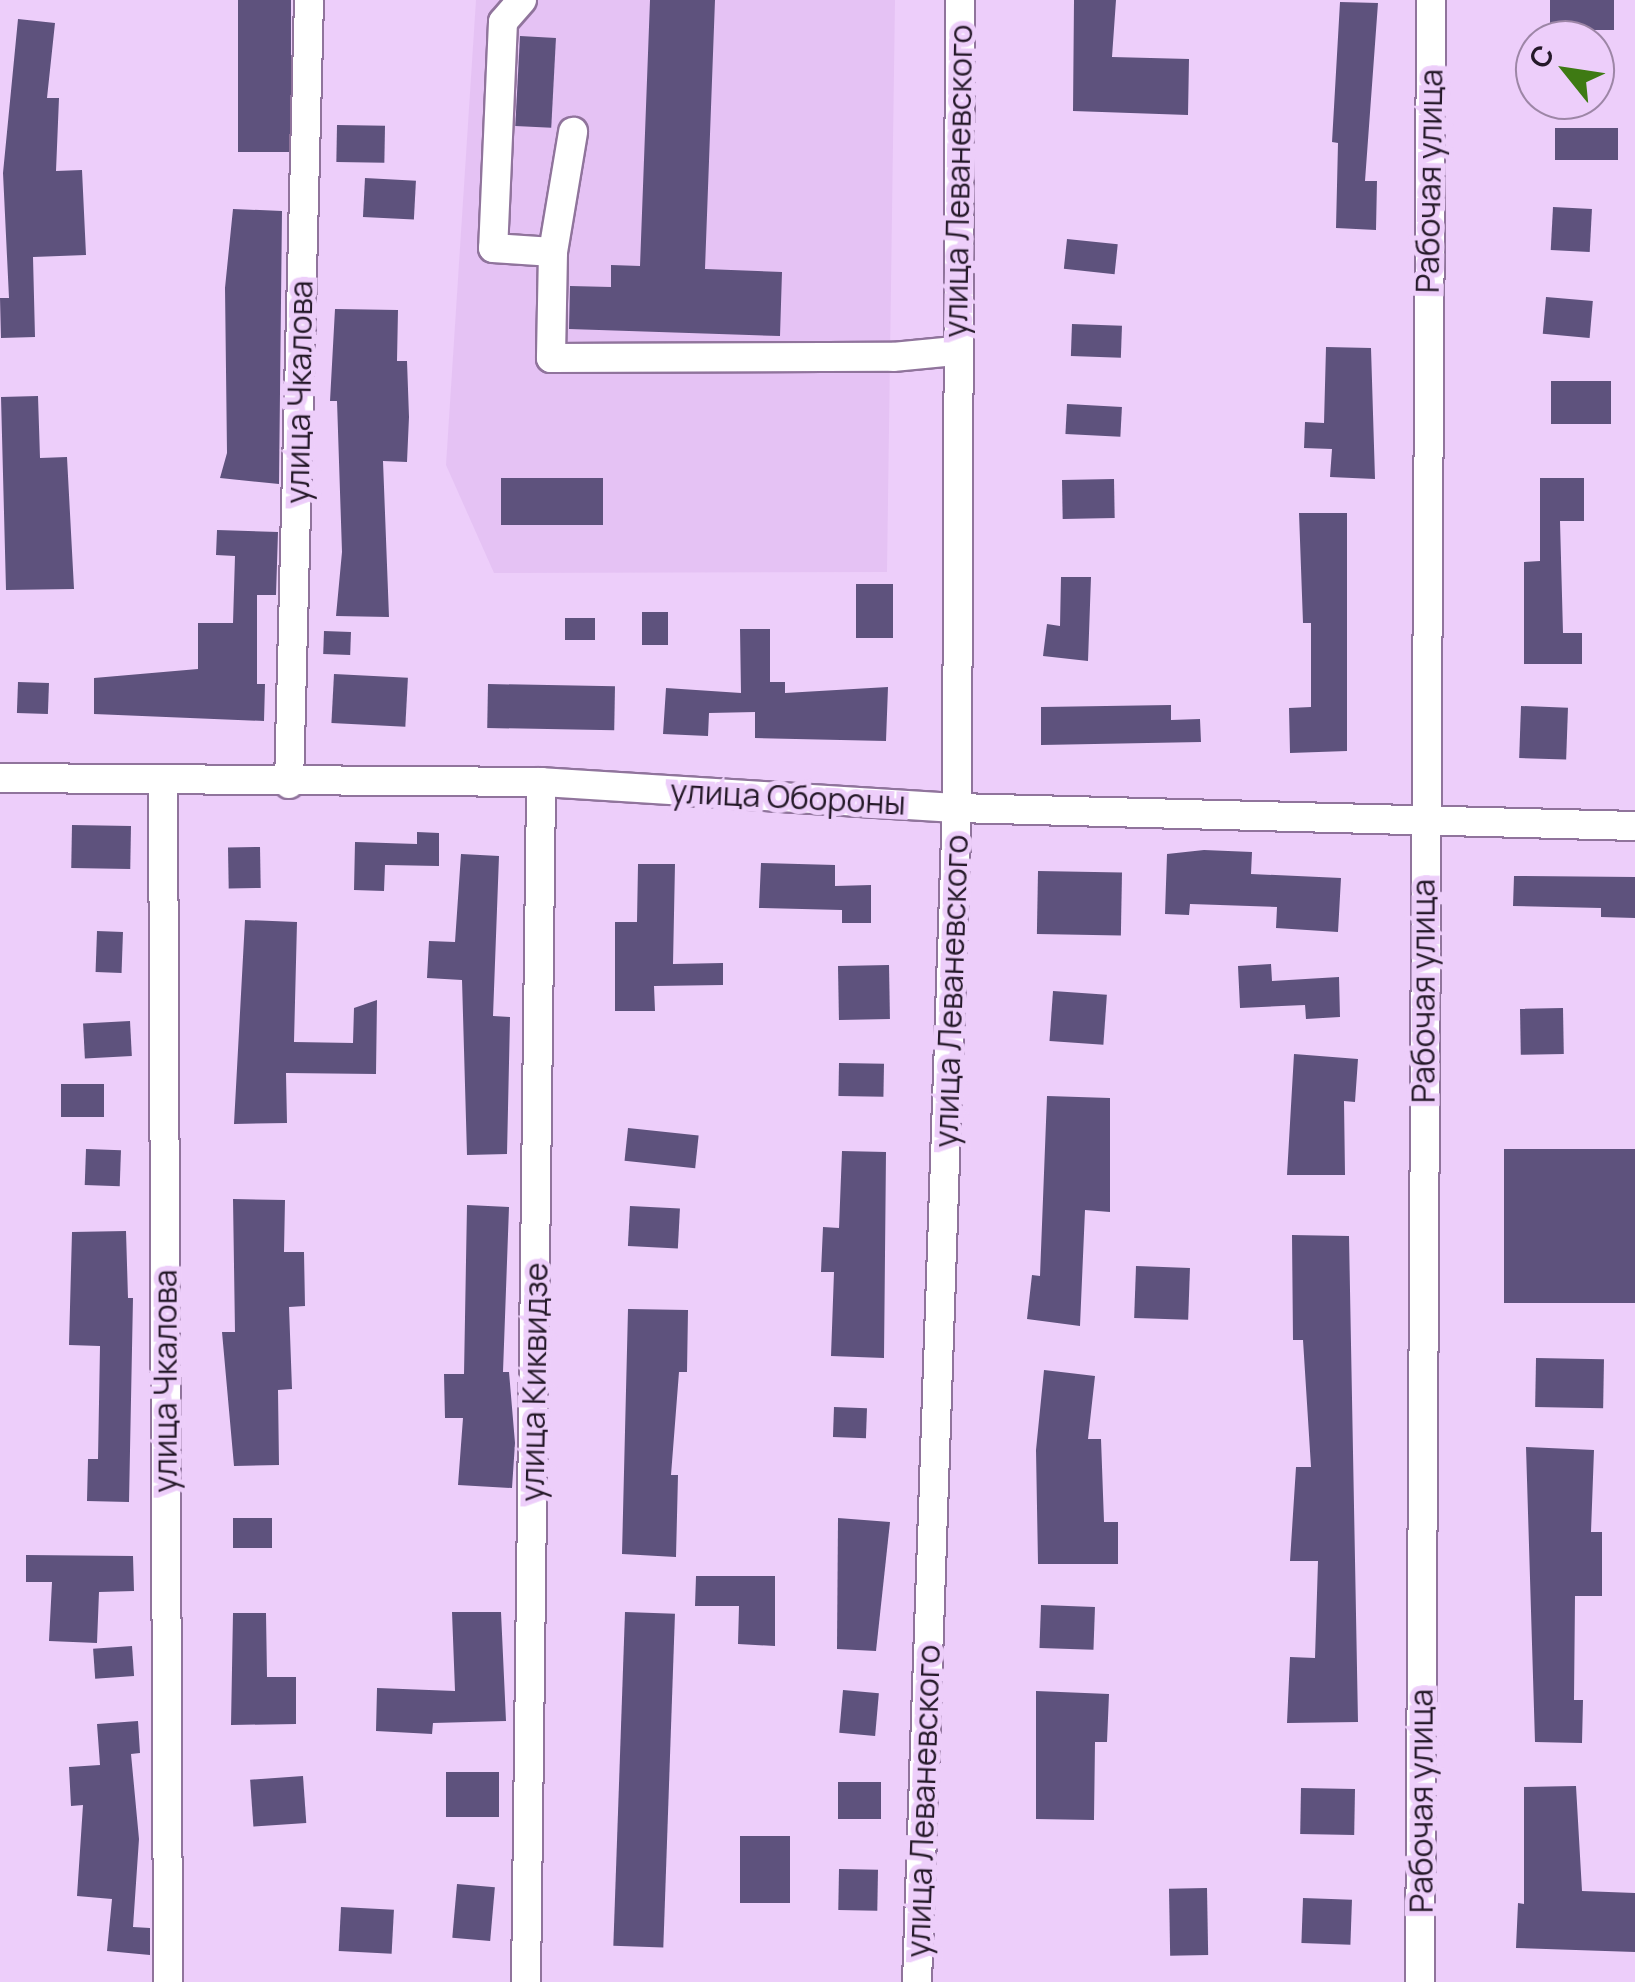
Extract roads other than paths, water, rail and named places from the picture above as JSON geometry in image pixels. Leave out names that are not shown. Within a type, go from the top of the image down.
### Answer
[{"type":"street","name":"улица Чкалова","points":[[289,784],[309,0]]},
{"type":"street","points":[[522,0],[503,22],[493,248],[553,252]]},
{"type":"street","name":"улица Леваневского","points":[[917,1982],[957,808],[955,350],[960,0]]},
{"type":"street","name":"Рабочая улица","points":[[1420,1982],[1431,0]]},
{"type":"street","points":[[573,132],[553,252],[551,358],[893,357],[955,350]]},
{"type":"street","name":"улица Обороны","points":[[0,778],[289,784],[541,782],[957,808],[1424,824],[1635,826]]},
{"type":"street","name":"улица Чкалова","points":[[162,780],[168,1982]]},
{"type":"street","name":"улица Киквидзе","points":[[526,1982],[541,782]]}]
